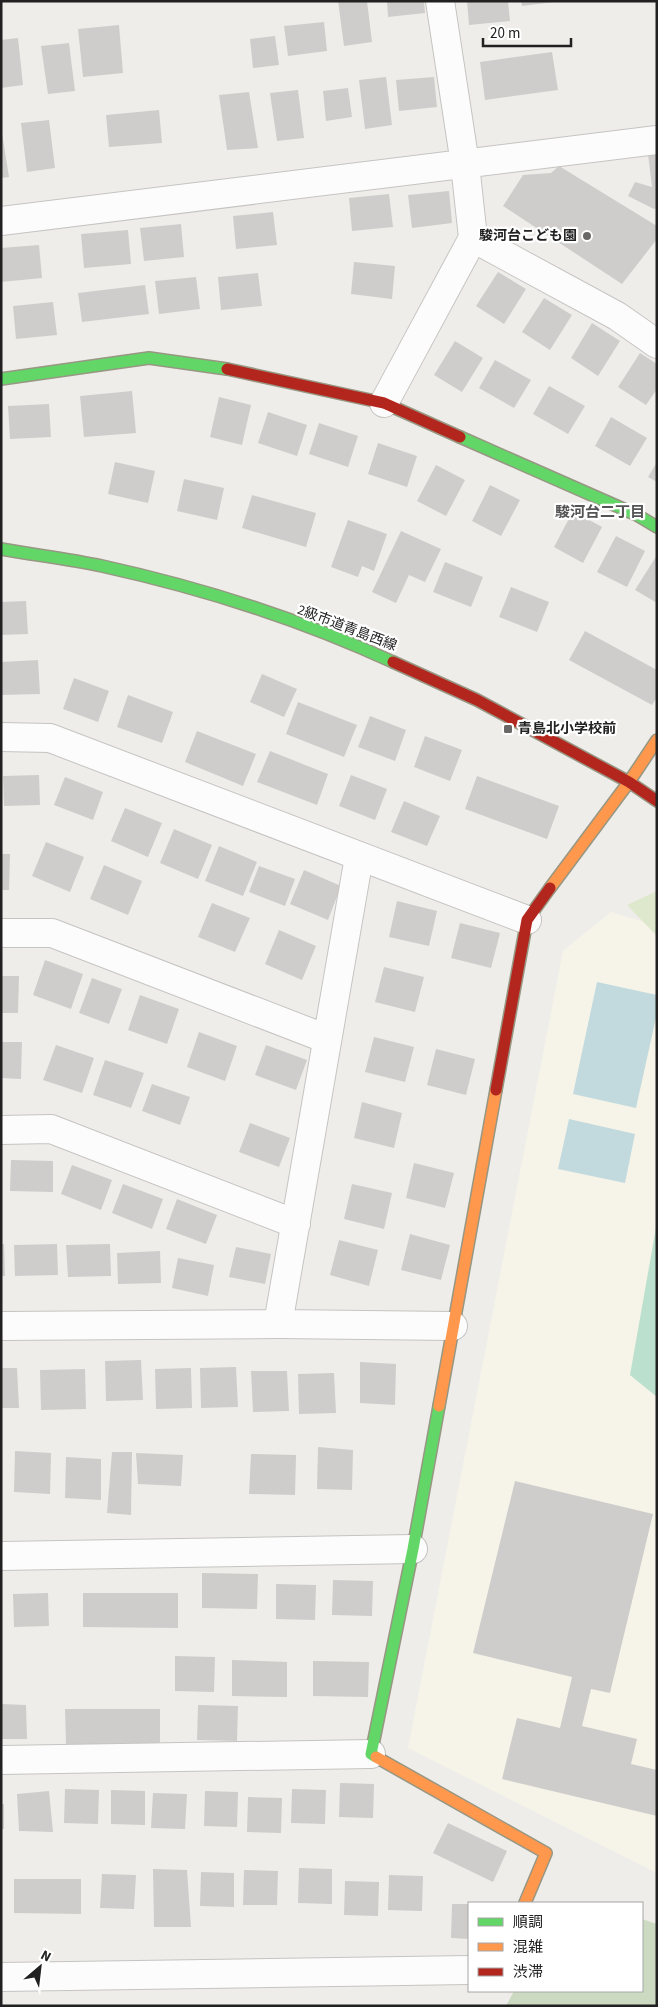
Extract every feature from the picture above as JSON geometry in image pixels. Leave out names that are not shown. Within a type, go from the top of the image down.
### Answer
[{"type":"street","points":[[384,403],[473,238],[465,164],[440,1]]},
{"type":"street","points":[[1,222],[657,140]]},
{"type":"street","points":[[473,238],[617,316],[657,344]]},
{"type":"street","points":[[1,379],[149,358],[224,368],[384,403],[637,515],[657,527]]},
{"type":"street","name":"2級市道青島西線","points":[[1,549],[102,566],[216,596],[352,643],[477,700],[629,782],[657,801]]},
{"type":"street","points":[[1,737],[50,738],[527,920]]},
{"type":"street","points":[[371,1754],[413,1549],[527,920],[629,782],[657,740]]},
{"type":"street","points":[[278,1324],[359,857]]},
{"type":"street","points":[[1,933],[52,933],[328,1039]]},
{"type":"street","points":[[1,1130],[51,1129],[296,1224]]},
{"type":"street","points":[[1,1326],[278,1324],[453,1326]]},
{"type":"street","points":[[1,1556],[413,1549]]},
{"type":"street","points":[[1,1760],[371,1754],[546,1852],[525,1902]]},
{"type":"street","points":[[1,1977],[468,1970]]},
{"type":"shaded area","points":[[611,912],[657,926],[657,1873],[408,1748],[563,951]]},
{"type":"green space","points":[[657,891],[657,936],[627,905]]},
{"type":"green space","points":[[657,1222],[657,1397],[630,1375]]},
{"type":"green space","points":[[643,1919],[657,1924],[657,2006],[506,2006],[513,1992],[643,1992]]},
{"type":"water","points":[[597,982],[657,995],[657,1013],[636,1108],[573,1094]]},
{"type":"water","points":[[569,1119],[635,1134],[625,1183],[558,1169]]},
{"type":"building","points":[[338,1],[367,1],[372,42],[344,46]]},
{"type":"building","points":[[387,1],[424,1],[425,13],[388,17]]},
{"type":"building","points":[[467,1],[508,1],[510,21],[469,25]]},
{"type":"building","points":[[521,1],[554,1],[554,2],[522,6]]},
{"type":"building","points":[[324,22],[327,51],[288,56],[284,26]]},
{"type":"building","points":[[119,25],[123,73],[83,77],[78,29]]},
{"type":"building","points":[[275,36],[279,65],[253,68],[250,39]]},
{"type":"building","points":[[18,38],[23,85],[1,88],[1,40]]},
{"type":"building","points":[[69,43],[75,91],[48,94],[41,46]]},
{"type":"building","points":[[552,52],[558,90],[485,100],[480,62]]},
{"type":"building","points":[[386,77],[392,125],[365,129],[359,80]]},
{"type":"building","points":[[434,77],[437,107],[399,111],[396,80]]},
{"type":"building","points":[[348,88],[352,117],[326,121],[323,91]]},
{"type":"building","points":[[298,90],[304,138],[277,141],[270,93]]},
{"type":"building","points":[[249,92],[258,148],[227,150],[219,95]]},
{"type":"building","points":[[159,110],[162,143],[109,147],[106,115]]},
{"type":"building","points":[[49,120],[55,168],[27,172],[21,123]]},
{"type":"building","points":[[1,127],[9,177],[1,178]]},
{"type":"building","points":[[657,153],[657,208],[654,209],[628,196],[635,182],[652,187],[648,154]]},
{"type":"building","points":[[559,166],[657,226],[657,239],[622,284],[503,206],[523,175],[551,173]]},
{"type":"building","points":[[449,191],[452,223],[412,228],[408,195]]},
{"type":"building","points":[[389,194],[393,227],[352,231],[349,198]]},
{"type":"building","points":[[273,212],[277,245],[236,249],[233,216]]},
{"type":"building","points":[[181,224],[184,257],[144,261],[140,228]]},
{"type":"building","points":[[128,230],[131,264],[84,268],[81,234]]},
{"type":"building","points":[[39,245],[42,278],[1,282],[1,248]]},
{"type":"building","points":[[354,262],[395,266],[392,299],[351,294]]},
{"type":"building","points":[[498,272],[526,289],[504,324],[476,306]]},
{"type":"building","points":[[258,273],[262,306],[221,310],[218,277]]},
{"type":"building","points":[[196,277],[200,309],[159,314],[155,281]]},
{"type":"building","points":[[145,285],[149,314],[82,322],[78,293]]},
{"type":"building","points":[[544,298],[572,315],[550,350],[522,332]]},
{"type":"building","points":[[53,302],[57,335],[16,339],[13,306]]},
{"type":"building","points":[[592,323],[620,341],[598,376],[571,358]]},
{"type":"building","points":[[455,341],[483,358],[462,392],[434,375]]},
{"type":"building","points":[[640,353],[657,364],[657,389],[646,405],[618,387]]},
{"type":"building","points":[[495,360],[531,380],[514,408],[479,388]]},
{"type":"building","points":[[549,386],[585,406],[568,434],[533,414]]},
{"type":"building","points":[[132,391],[136,433],[84,437],[80,396]]},
{"type":"building","points":[[219,397],[251,405],[242,445],[210,437]]},
{"type":"building","points":[[49,404],[51,437],[10,439],[8,406]]},
{"type":"building","points":[[268,412],[307,425],[297,456],[258,443]]},
{"type":"building","points":[[611,417],[647,438],[630,466],[595,446]]},
{"type":"building","points":[[319,423],[358,436],[348,467],[309,454]]},
{"type":"building","points":[[378,443],[417,456],[407,487],[368,474]]},
{"type":"building","points":[[115,462],[155,471],[148,503],[108,494]]},
{"type":"building","points":[[657,462],[657,482],[648,477]]},
{"type":"building","points":[[436,465],[465,480],[446,516],[417,501]]},
{"type":"building","points":[[184,479],[224,488],[217,520],[177,511]]},
{"type":"building","points":[[490,485],[520,500],[501,536],[472,521]]},
{"type":"building","points":[[252,495],[316,513],[306,547],[242,528]]},
{"type":"building","points":[[573,511],[602,527],[583,563],[554,547]]},
{"type":"building","points":[[348,520],[387,534],[374,571],[362,566],[358,577],[331,567]]},
{"type":"building","points":[[401,531],[441,549],[425,582],[409,575],[396,603],[372,592]]},
{"type":"building","points":[[616,536],[645,551],[627,587],[597,572]]},
{"type":"building","points":[[657,555],[657,603],[635,590]]},
{"type":"building","points":[[445,562],[483,577],[471,607],[433,592]]},
{"type":"building","points":[[511,587],[549,602],[537,632],[499,617]]},
{"type":"building","points":[[26,601],[28,634],[1,635],[1,602]]},
{"type":"building","points":[[585,631],[657,670],[657,697],[652,705],[569,660]]},
{"type":"building","points":[[38,660],[40,694],[1,695],[1,662]]},
{"type":"building","points":[[262,674],[297,689],[284,717],[250,702]]},
{"type":"building","points":[[74,678],[109,691],[98,722],[63,709]]},
{"type":"building","points":[[128,695],[173,712],[162,743],[117,727]]},
{"type":"building","points":[[298,702],[357,725],[344,757],[286,734]]},
{"type":"building","points":[[370,716],[406,730],[395,761],[358,747]]},
{"type":"building","points":[[197,731],[256,754],[243,786],[185,762]]},
{"type":"building","points":[[425,736],[462,750],[450,781],[414,767]]},
{"type":"building","points":[[270,751],[328,774],[317,805],[257,782]]},
{"type":"building","points":[[39,775],[40,805],[4,806],[3,776]]},
{"type":"building","points":[[351,775],[387,789],[375,820],[339,806]]},
{"type":"building","points":[[477,776],[559,806],[547,839],[465,809]]},
{"type":"building","points":[[65,777],[103,792],[93,820],[54,805]]},
{"type":"building","points":[[404,801],[440,816],[427,846],[391,832]]},
{"type":"building","points":[[125,808],[162,823],[148,857],[111,841]]},
{"type":"building","points":[[174,829],[212,845],[198,879],[160,863]]},
{"type":"building","points":[[46,842],[84,857],[70,892],[32,876]]},
{"type":"building","points":[[219,846],[257,862],[243,896],[205,881]]},
{"type":"building","points":[[1,854],[10,854],[9,890],[1,890]]},
{"type":"building","points":[[104,865],[142,881],[128,915],[90,899]]},
{"type":"building","points":[[259,866],[295,879],[285,906],[249,892]]},
{"type":"building","points":[[304,870],[341,886],[328,920],[290,904]]},
{"type":"building","points":[[397,901],[437,911],[429,946],[389,937]]},
{"type":"building","points":[[212,903],[250,918],[235,952],[198,937]]},
{"type":"building","points":[[460,923],[500,933],[491,968],[451,958]]},
{"type":"building","points":[[279,930],[316,946],[302,980],[265,964]]},
{"type":"building","points":[[45,960],[83,974],[71,1009],[33,995]]},
{"type":"building","points":[[384,967],[424,977],[415,1012],[375,1002]]},
{"type":"building","points":[[1,976],[19,976],[18,1013],[1,1013]]},
{"type":"building","points":[[92,978],[122,989],[109,1024],[79,1013]]},
{"type":"building","points":[[140,995],[179,1009],[167,1044],[128,1030]]},
{"type":"building","points":[[199,1032],[237,1046],[225,1081],[187,1067]]},
{"type":"building","points":[[374,1037],[414,1047],[405,1082],[365,1072]]},
{"type":"building","points":[[1,1042],[22,1042],[21,1079],[1,1078]]},
{"type":"building","points":[[56,1045],[94,1058],[82,1093],[43,1080]]},
{"type":"building","points":[[266,1045],[307,1060],[296,1090],[255,1075]]},
{"type":"building","points":[[436,1049],[475,1059],[466,1095],[427,1085]]},
{"type":"building","points":[[105,1060],[144,1073],[131,1108],[93,1095]]},
{"type":"building","points":[[152,1084],[190,1097],[180,1125],[142,1111]]},
{"type":"building","points":[[362,1102],[402,1113],[394,1148],[354,1138]]},
{"type":"building","points":[[250,1123],[290,1138],[279,1167],[239,1152]]},
{"type":"building","points":[[11,1160],[53,1161],[53,1192],[10,1191]]},
{"type":"building","points":[[414,1163],[454,1173],[445,1208],[406,1198]]},
{"type":"building","points":[[72,1165],[112,1180],[101,1210],[61,1194]]},
{"type":"building","points":[[123,1184],[163,1199],[152,1229],[112,1213]]},
{"type":"building","points":[[352,1184],[392,1193],[384,1229],[344,1219]]},
{"type":"building","points":[[177,1199],[217,1215],[206,1244],[166,1229]]},
{"type":"building","points":[[410,1234],[450,1245],[441,1280],[401,1270]]},
{"type":"building","points":[[339,1240],[378,1250],[369,1286],[330,1275]]},
{"type":"building","points":[[1,1244],[4,1244],[5,1276],[1,1276]]},
{"type":"building","points":[[57,1244],[58,1275],[15,1276],[14,1245]]},
{"type":"building","points":[[110,1244],[111,1276],[68,1277],[66,1245]]},
{"type":"building","points":[[236,1247],[271,1254],[265,1284],[229,1277]]},
{"type":"building","points":[[160,1251],[161,1283],[118,1284],[117,1253]]},
{"type":"building","points":[[178,1258],[214,1265],[208,1296],[172,1288]]},
{"type":"building","points":[[141,1360],[143,1400],[106,1401],[105,1361]]},
{"type":"building","points":[[360,1362],[396,1364],[395,1405],[360,1403]]},
{"type":"building","points":[[236,1367],[238,1407],[201,1408],[200,1368]]},
{"type":"building","points":[[1,1368],[17,1368],[19,1408],[1,1408]]},
{"type":"building","points":[[191,1368],[192,1408],[156,1409],[155,1369]]},
{"type":"building","points":[[85,1369],[86,1409],[41,1410],[40,1370]]},
{"type":"building","points":[[251,1371],[287,1371],[289,1411],[253,1412]]},
{"type":"building","points":[[334,1373],[336,1413],[299,1414],[298,1374]]},
{"type":"building","points":[[318,1447],[353,1450],[352,1490],[317,1489]]},
{"type":"building","points":[[15,1451],[51,1453],[50,1494],[14,1492]]},
{"type":"building","points":[[112,1452],[132,1452],[131,1515],[107,1513]]},
{"type":"building","points":[[136,1453],[183,1455],[181,1486],[138,1484]]},
{"type":"building","points":[[251,1454],[296,1455],[295,1495],[249,1494]]},
{"type":"building","points":[[66,1457],[101,1459],[101,1500],[65,1498]]},
{"type":"building","points":[[515,1481],[653,1514],[610,1693],[591,1689],[582,1726],[637,1739],[631,1764],[657,1770],[657,1816],[502,1779],[517,1718],[560,1728],[572,1677],[473,1653]]},
{"type":"building","points":[[202,1573],[258,1574],[257,1609],[202,1608]]},
{"type":"building","points":[[333,1580],[373,1581],[372,1616],[332,1615]]},
{"type":"building","points":[[276,1584],[316,1585],[315,1620],[276,1619]]},
{"type":"building","points":[[48,1593],[49,1626],[14,1627],[13,1594]]},
{"type":"building","points":[[83,1593],[178,1593],[178,1628],[83,1627]]},
{"type":"building","points":[[175,1656],[215,1657],[214,1692],[175,1691]]},
{"type":"building","points":[[232,1660],[287,1662],[287,1697],[232,1696]]},
{"type":"building","points":[[313,1661],[369,1662],[368,1697],[313,1696]]},
{"type":"building","points":[[1,1704],[26,1705],[27,1739],[1,1739]]},
{"type":"building","points":[[198,1705],[238,1706],[237,1741],[197,1740]]},
{"type":"building","points":[[65,1709],[160,1709],[160,1744],[66,1744]]},
{"type":"building","points":[[340,1783],[374,1784],[373,1818],[339,1817]]},
{"type":"building","points":[[65,1789],[99,1790],[98,1824],[64,1823]]},
{"type":"building","points":[[292,1789],[326,1790],[325,1824],[291,1823]]},
{"type":"building","points":[[111,1790],[145,1791],[145,1825],[111,1824]]},
{"type":"building","points":[[49,1791],[53,1832],[19,1831],[17,1794]]},
{"type":"building","points":[[205,1791],[238,1792],[237,1827],[204,1826]]},
{"type":"building","points":[[153,1793],[187,1794],[185,1829],[151,1828]]},
{"type":"building","points":[[248,1797],[282,1798],[281,1833],[247,1832]]},
{"type":"building","points":[[1,1804],[4,1804],[4,1829],[1,1829]]},
{"type":"building","points":[[448,1823],[507,1851],[493,1882],[433,1853]]},
{"type":"building","points":[[299,1868],[332,1869],[332,1904],[298,1903]]},
{"type":"building","points":[[153,1869],[187,1870],[191,1927],[154,1927]]},
{"type":"building","points":[[244,1870],[278,1871],[277,1905],[243,1905]]},
{"type":"building","points":[[201,1872],[234,1873],[234,1907],[200,1906]]},
{"type":"building","points":[[102,1874],[136,1875],[134,1909],[100,1908]]},
{"type":"building","points":[[389,1875],[423,1876],[422,1911],[388,1910]]},
{"type":"building","points":[[14,1879],[81,1879],[81,1914],[14,1913]]},
{"type":"building","points":[[345,1881],[379,1882],[378,1916],[344,1915]]},
{"type":"building","points":[[452,1904],[468,1904],[468,1939],[451,1938]]},
{"type":"traffic: fast","points":[[1,379],[149,358],[227,369]]},
{"type":"traffic: fast","points":[[460,437],[637,515],[657,527]]},
{"type":"traffic: fast","points":[[1,549],[77,561],[177,584],[250,606],[358,646],[393,662]]},
{"type":"traffic: fast","points":[[376,1757],[371,1754],[413,1549],[439,1406]]},
{"type":"traffic: slow","points":[[550,888],[629,782],[657,740]]},
{"type":"traffic: slow","points":[[439,1406],[496,1090]]},
{"type":"traffic: slow","points":[[376,1757],[546,1853],[525,1902]]},
{"type":"traffic: jam","points":[[227,369],[384,403],[460,437]]},
{"type":"traffic: jam","points":[[393,662],[477,700],[629,782],[657,801]]},
{"type":"traffic: jam","points":[[496,1090],[527,920],[550,888]]},
{"type":"place","name":"駿河台こども園","points":[[587,236]]},
{"type":"place","name":"青島北小学校前","points":[[508,729]]},
{"type":"district","name":"駿河台二丁目","points":[[600,512]]}]
